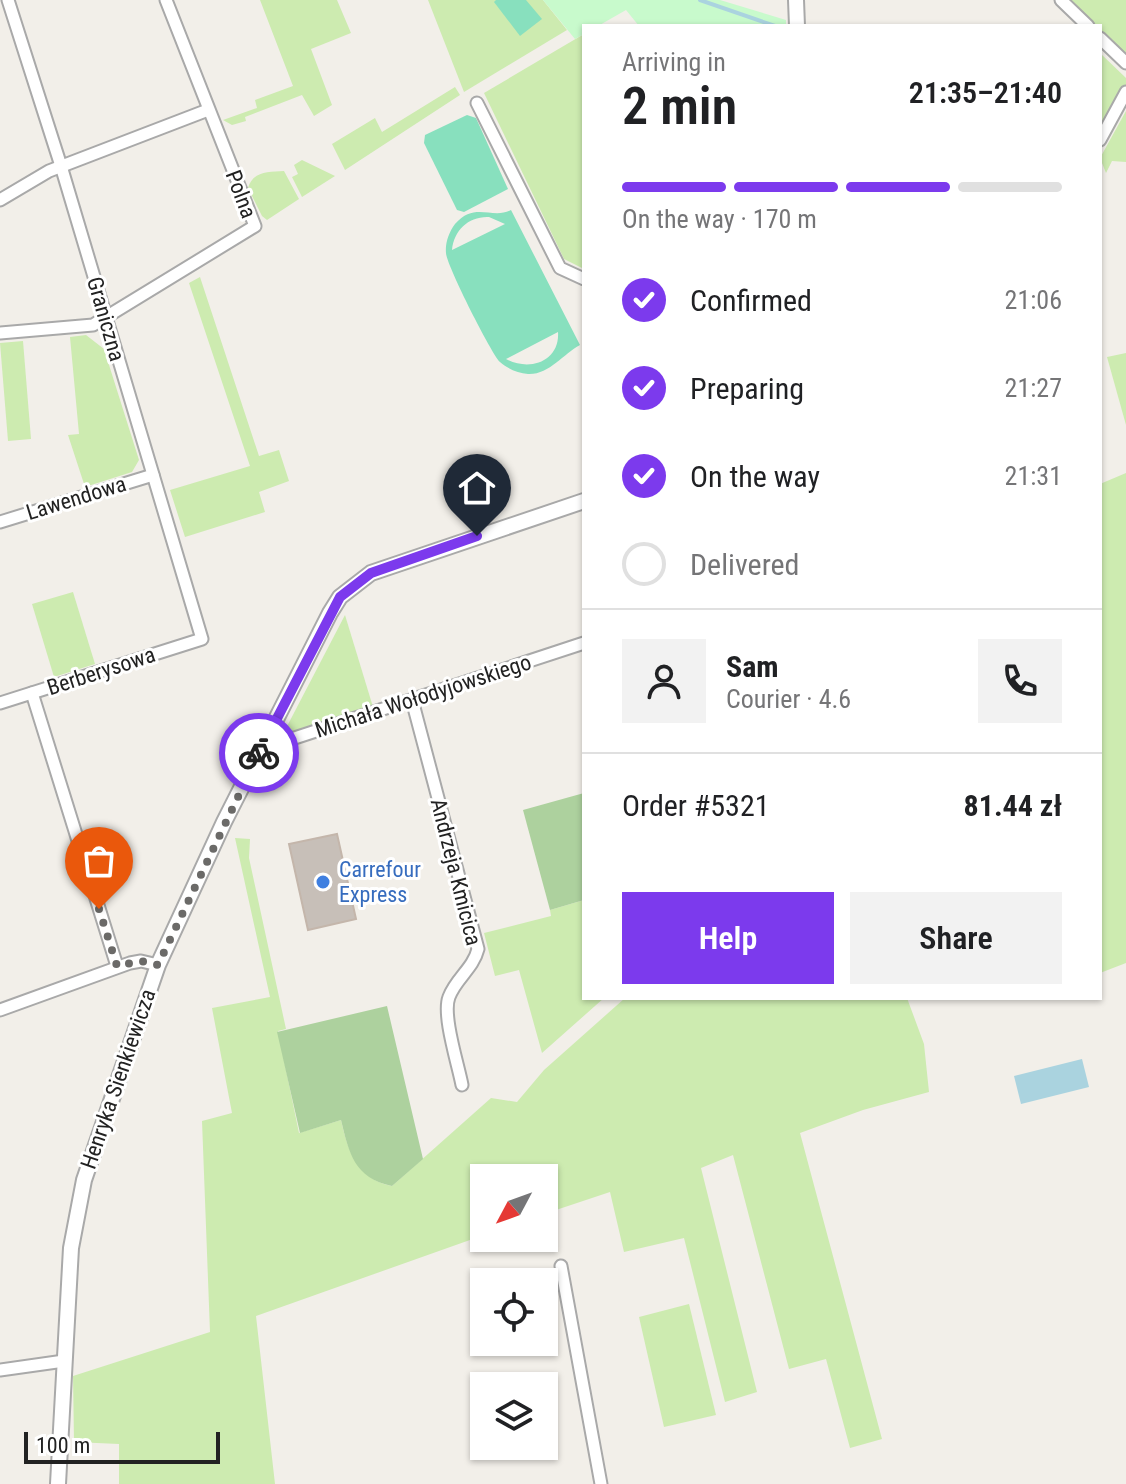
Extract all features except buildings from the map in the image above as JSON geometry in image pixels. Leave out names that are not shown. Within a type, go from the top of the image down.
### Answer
[{"type":"street","name":"Polna","points":[[0,333],[93,325],[255,226],[166,0]]},
{"type":"street","points":[[796,0],[797,24]]},
{"type":"street","points":[[1061,0],[1086,24]]},
{"type":"street","name":"Graniczna","points":[[6,8],[61,166],[202,639]]},
{"type":"street","points":[[1102,40],[1126,63]]},
{"type":"street","points":[[1102,136],[1126,92]]},
{"type":"street","points":[[477,103],[560,268],[582,278]]},
{"type":"street","points":[[0,200],[61,166],[208,110]]},
{"type":"street","name":"Lawendowa","points":[[0,522],[153,475]]},
{"type":"street","name":"Henryka Sienkiewicza","points":[[58,1484],[71,1248],[84,1180],[158,965],[330,613],[354,583],[397,563],[582,502]]},
{"type":"street","name":"Berberysowa","points":[[0,703],[202,639]]},
{"type":"street","name":"Michała Wołodyjowskiego","points":[[261,749],[582,644]]},
{"type":"street","points":[[32,693],[117,966]]},
{"type":"street","name":"Andrzeja Kmicica","points":[[412,700],[478,949],[474,964],[456,986],[447,1009],[462,1085]]},
{"type":"street","points":[[0,1010],[117,966],[141,961],[158,965]]},
{"type":"street","points":[[561,1266],[601,1484]]},
{"type":"street","points":[[0,1370],[64,1361]]},
{"type":"green space","points":[[260,0],[337,0],[351,33],[311,49],[332,105],[314,116],[302,95],[232,125],[223,120],[257,108],[255,100],[293,86]]},
{"type":"green space","points":[[428,0],[543,0],[567,30],[464,92]]},
{"type":"green space","points":[[526,0],[542,19],[520,36],[494,2]]},
{"type":"green space","points":[[543,0],[720,0],[786,20],[786,24],[637,24],[626,10],[602,24],[582,24],[582,35],[575,39]]},
{"type":"green space","points":[[1068,0],[1126,0],[1126,56],[1102,33],[1102,24],[1093,24]]},
{"type":"green space","points":[[582,35],[582,268],[564,259],[484,93]]},
{"type":"green space","points":[[1102,55],[1126,78],[1126,87],[1102,131]]},
{"type":"green space","points":[[455,87],[460,95],[345,170],[332,144],[375,118],[382,132]]},
{"type":"green space","points":[[1126,111],[1126,162],[1112,161],[1106,173],[1102,154]]},
{"type":"green space","points":[[467,115],[476,118],[508,189],[464,212],[457,210],[424,143],[425,135]]},
{"type":"green space","points":[[302,160],[335,176],[302,197],[292,177],[298,174],[294,165]]},
{"type":"green space","points":[[284,171],[299,199],[267,220],[248,188],[250,182],[257,175]]},
{"type":"green space","points":[[511,210],[580,345],[549,368],[536,373],[517,372],[500,362],[470,308],[446,253],[449,234],[462,217],[476,212],[504,213]],"holes":[[[489,217],[505,224],[452,250],[456,236],[464,226],[475,219]],[[558,332],[554,350],[542,361],[525,364],[506,359]]]},
{"type":"green space","points":[[200,277],[259,456],[279,450],[289,481],[259,492],[265,512],[185,537],[170,490],[250,466],[189,283]]},
{"type":"green space","points":[[86,335],[104,349],[139,460],[132,472],[85,487],[68,435],[79,434],[70,337]]},
{"type":"green space","points":[[23,341],[31,439],[8,441],[0,343]]},
{"type":"green space","points":[[1126,353],[1126,425],[1107,357]]},
{"type":"green space","points":[[1126,473],[1126,963],[1102,972],[1102,483]]},
{"type":"green space","points":[[73,592],[95,664],[54,677],[32,604]]},
{"type":"green space","points":[[345,615],[373,707],[287,736],[283,734]]},
{"type":"green space","points":[[582,794],[582,901],[550,910],[523,810]]},
{"type":"green space","points":[[235,838],[250,839],[249,858],[286,1029],[278,1031],[299,1133],[341,1120],[351,1153],[362,1170],[370,1177],[392,1186],[491,1098],[517,1102],[544,1070],[623,1000],[908,1000],[924,1044],[929,1092],[863,1110],[800,1133],[882,1439],[850,1448],[826,1359],[789,1369],[733,1155],[701,1168],[757,1392],[725,1402],[684,1238],[624,1252],[610,1192],[558,1209],[558,1164],[470,1164],[470,1240],[256,1316],[275,1484],[119,1484],[119,1444],[74,1442],[73,1376],[210,1332],[202,1121],[232,1113],[212,1008],[270,997]]},
{"type":"green space","points":[[582,901],[582,1000],[602,1000],[542,1053],[519,970],[495,976],[484,933],[551,916],[550,910]]},
{"type":"green space","points":[[387,1006],[423,1159],[392,1186],[369,1177],[361,1170],[347,1143],[341,1120],[300,1133],[277,1032]]},
{"type":"green space","points":[[689,1304],[716,1415],[664,1427],[639,1317]]},
{"type":"water","points":[[1082,1059],[1089,1087],[1021,1104],[1014,1076]]},
{"type":"waterway","points":[[700,0],[769,24]]},
{"type":"way so far","points":[[99,909],[117,966],[141,961],[158,965],[259,753]]},
{"type":"place","name":"Carrefour Express","points":[[323,882]]},
{"type":"route","points":[[259,753],[330,613],[354,583],[397,563],[477,536]]}]
